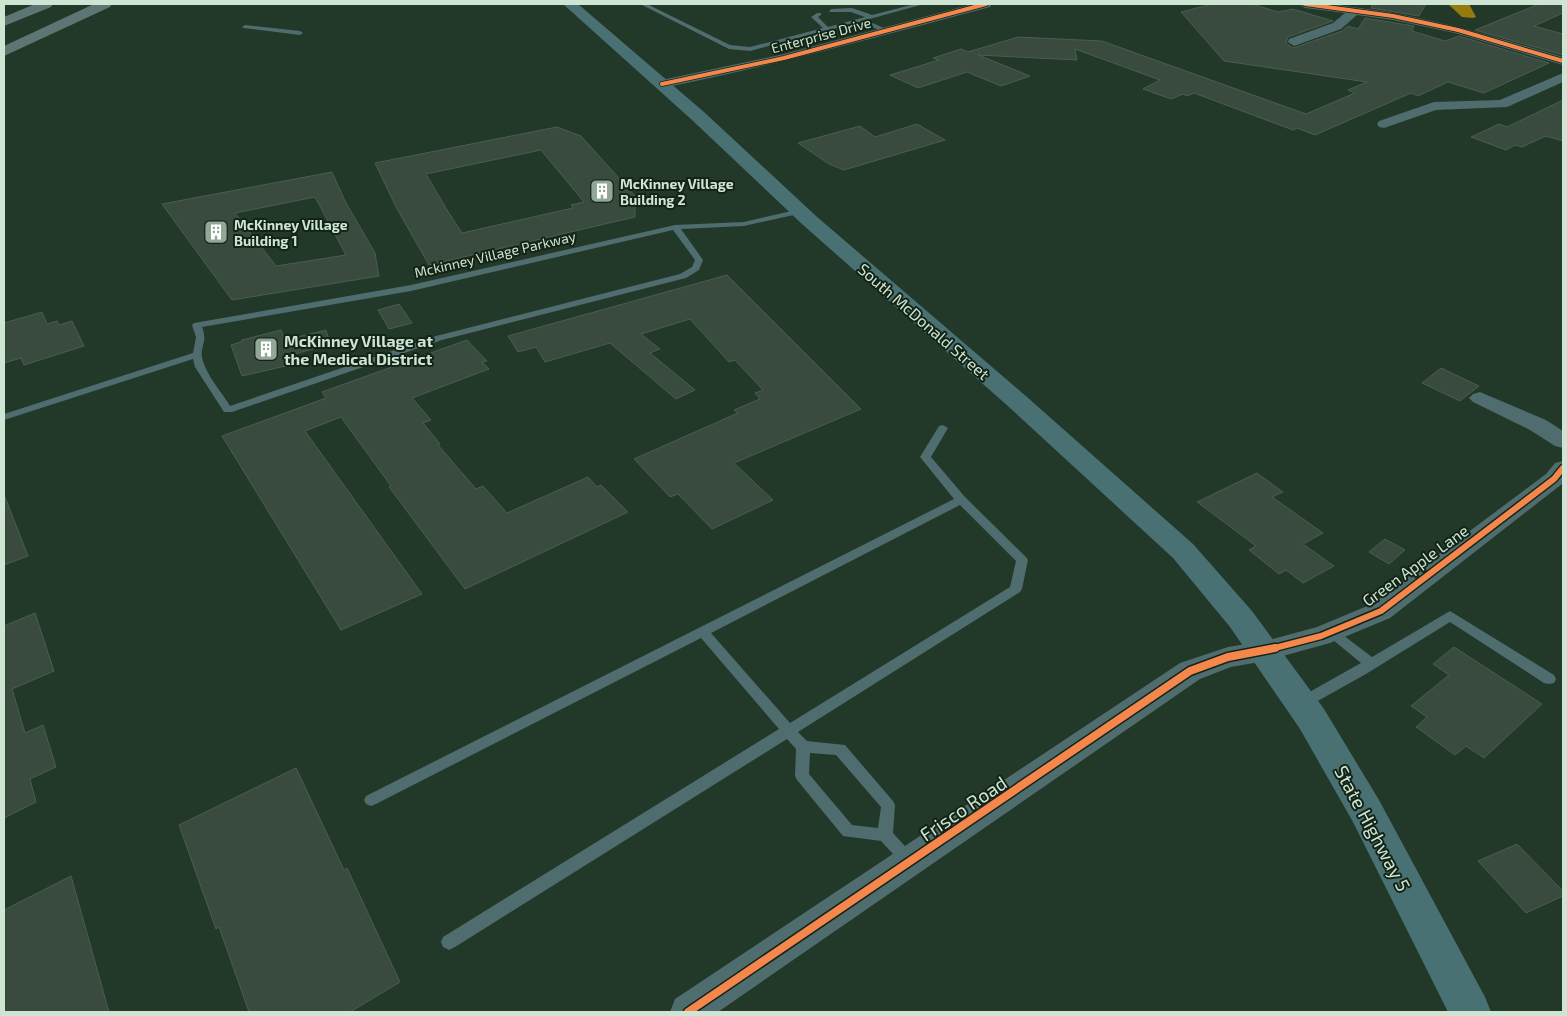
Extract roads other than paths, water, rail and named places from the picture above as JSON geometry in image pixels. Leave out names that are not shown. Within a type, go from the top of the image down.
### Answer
[{"type":"highway","points":[[4,9],[17,4]]},
{"type":"highway","points":[[4,22],[46,4]]},
{"type":"highway","points":[[4,46],[99,4]]},
{"type":"highway","points":[[4,52],[105,4]]},
{"type":"main road","name":"South McDonald Street","points":[[570,4],[662,84],[800,211],[1039,421],[1183,551],[1241,619],[1265,651]]},
{"type":"main road","name":"State Highway 5","points":[[1265,651],[1302,703],[1366,811],[1470,1012]]},
{"type":"street","name":"Enterprise Drive","points":[[662,84],[722,73],[986,4]]},
{"type":"street","points":[[1305,4],[1458,30],[1563,61]]},
{"type":"street","points":[[1294,42],[1337,26],[1354,11]]},
{"type":"street","points":[[1384,124],[1434,106],[1502,104],[1563,77]]},
{"type":"street","points":[[1480,398],[1538,425],[1563,440]]},
{"type":"street","name":"Green Apple Lane","points":[[1265,651],[1331,632],[1381,611],[1554,479],[1563,468]]},
{"type":"street","name":"Frisco Road","points":[[688,1012],[1190,671],[1228,657],[1265,651]]},
{"type":"lane","points":[[643,4],[725,46],[750,50],[921,4]]},
{"type":"lane","points":[[831,11],[852,10],[872,17]]},
{"type":"lane","points":[[820,14],[814,17],[815,20],[827,29]]},
{"type":"lane","points":[[860,20],[886,31]]},
{"type":"lane","points":[[245,27],[300,34]]},
{"type":"lane","name":"Mckinney Village Parkway","points":[[197,355],[201,337],[197,325],[411,288],[675,227],[744,224],[800,211]]},
{"type":"lane","points":[[4,417],[197,355],[200,367],[228,410],[432,340],[683,276],[696,268],[699,260],[675,227]]},
{"type":"lane","points":[[449,942],[1016,589],[1022,560],[961,500],[925,457],[943,428]]},
{"type":"lane","points":[[371,800],[704,633],[961,500]]},
{"type":"lane","points":[[1302,703],[1450,616],[1549,679]]},
{"type":"lane","points":[[1331,632],[1371,664]]},
{"type":"lane","points":[[704,633],[803,747],[802,776],[848,831],[885,835],[910,862]]},
{"type":"lane","points":[[803,747],[840,750],[888,805],[885,835]]},
{"type":"place","name":"McKinney Village Building 2","points":[[602,191]]},
{"type":"place","name":"McKinney Village Building 1","points":[[216,232]]},
{"type":"place","name":"McKinney Village at the Medical District","points":[[266,349]]}]
